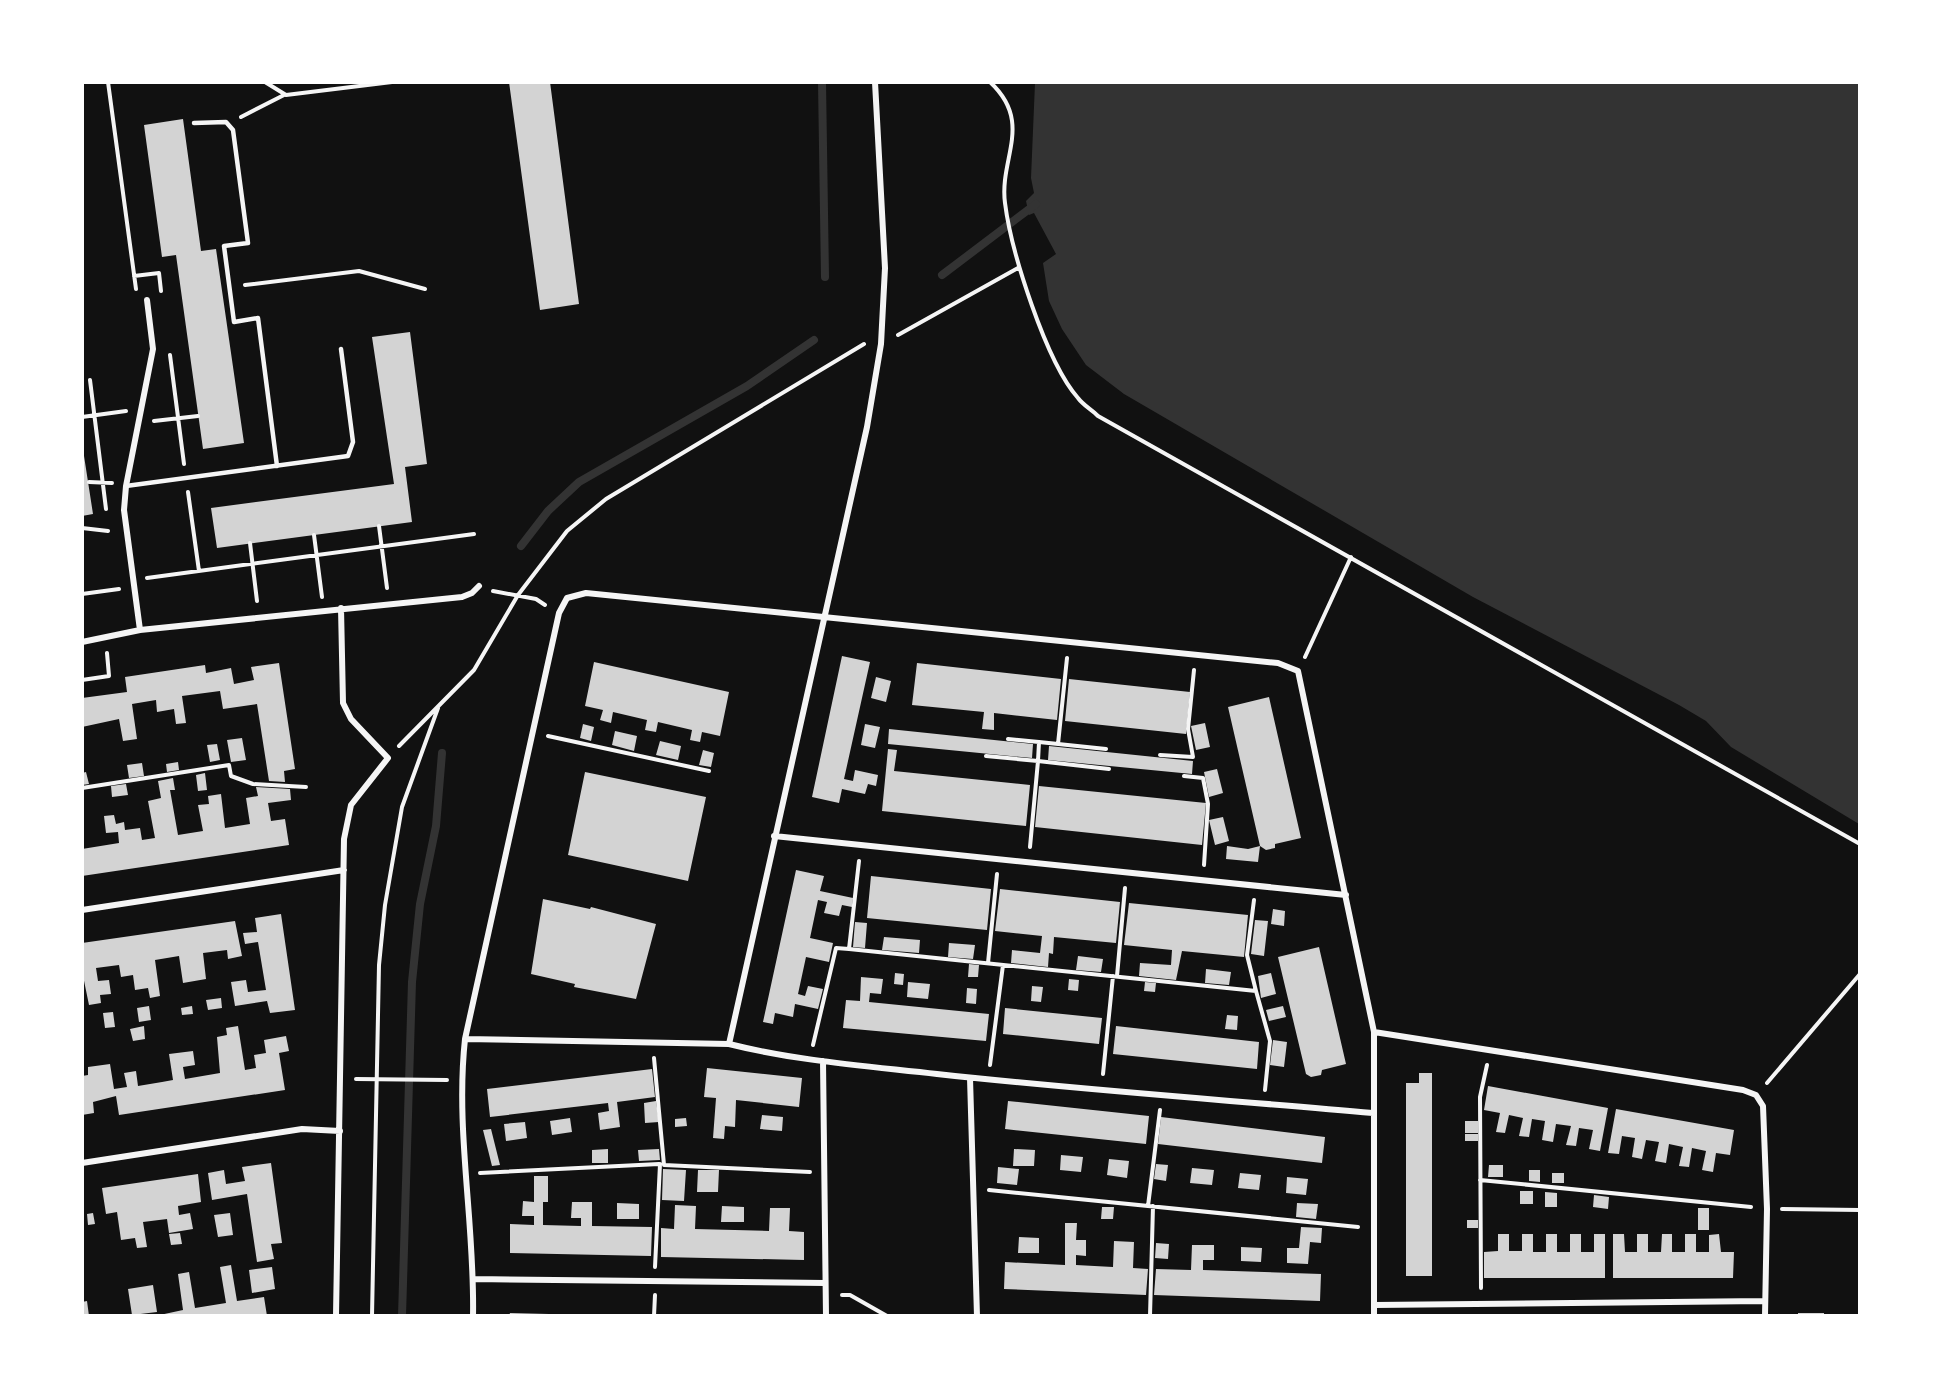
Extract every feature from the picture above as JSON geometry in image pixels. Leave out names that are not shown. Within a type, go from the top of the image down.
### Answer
[{"type":"street","points":[[729,1044],[867,427],[881,344],[885,268],[875,82]]},
{"type":"street","points":[[140,630],[124,510],[126,486],[153,349],[147,300]]},
{"type":"street","points":[[82,642],[140,630],[462,597],[472,593],[479,586]]},
{"type":"street","points":[[473,1316],[474,1279],[460,1080],[465,1039],[559,613],[567,598],[586,594],[1195,654],[1278,663],[1298,671],[1374,1032],[1374,1316]]},
{"type":"street","points":[[336,1316],[345,839],[351,805],[388,758],[351,719],[343,703],[341,608]]},
{"type":"street","points":[[774,837],[1346,895]]},
{"type":"street","points":[[82,910],[344,870]]},
{"type":"street","points":[[1374,1032],[1743,1090],[1756,1095],[1763,1106],[1767,1209],[1765,1316]]},
{"type":"street","points":[[465,1039],[729,1044],[762,1053],[970,1078],[1373,1113]]},
{"type":"street","points":[[823,1061],[826,1316]]},
{"type":"street","points":[[970,1078],[977,1316]]},
{"type":"street","points":[[82,1163],[302,1129],[339,1131]]},
{"type":"street","points":[[474,1279],[825,1283]]},
{"type":"street","points":[[1374,1305],[1765,1302]]},
{"type":"lane","points":[[194,123],[230,123],[233,130],[248,243],[224,246],[229,287],[234,322],[258,318],[277,466]]},
{"type":"lane","points":[[126,486],[342,458],[351,452],[353,442],[341,349]]},
{"type":"path","points":[[108,82],[136,291],[147,300]]},
{"type":"path","points":[[265,82],[284,95]]},
{"type":"path","points":[[230,123],[284,95],[310,94],[392,82]]},
{"type":"path","points":[[990,82],[1000,91],[1011,111],[1012,133],[1005,201],[1018,268],[1055,359],[1077,398],[1098,416],[1860,844]]},
{"type":"path","points":[[881,344],[1018,268]]},
{"type":"path","points":[[229,287],[358,271],[425,289]]},
{"type":"path","points":[[134,276],[159,273],[162,295]]},
{"type":"path","points":[[388,758],[474,670],[518,595],[567,531],[606,499],[882,333]]},
{"type":"path","points":[[170,351],[199,571]]},
{"type":"path","points":[[90,380],[106,511]]},
{"type":"path","points":[[82,417],[141,410]]},
{"type":"path","points":[[138,423],[198,416]]},
{"type":"path","points":[[107,521],[110,543]]},
{"type":"path","points":[[379,526],[388,604]]},
{"type":"path","points":[[82,528],[108,531]]},
{"type":"path","points":[[82,594],[117,590],[132,580],[474,534]]},
{"type":"path","points":[[314,535],[323,610]]},
{"type":"path","points":[[250,543],[259,617]]},
{"type":"path","points":[[1298,671],[1351,557]]},
{"type":"path","points":[[115,578],[117,590]]},
{"type":"path","points":[[479,586],[502,594],[536,599],[559,613]]},
{"type":"path","points":[[82,680],[110,676],[105,638]]},
{"type":"path","points":[[1058,744],[1069,642]]},
{"type":"path","points":[[1160,755],[1193,757],[1188,729],[1195,654]]},
{"type":"path","points":[[372,1316],[379,965],[384,905],[402,807],[438,707]]},
{"type":"path","points":[[532,732],[709,771]]},
{"type":"path","points":[[1008,738],[1106,749]]},
{"type":"path","points":[[1028,862],[1039,742]]},
{"type":"path","points":[[986,756],[1109,769]]},
{"type":"path","points":[[82,788],[229,765],[231,776],[253,784],[306,787]]},
{"type":"path","points":[[1184,776],[1203,778],[1208,804],[1203,880]]},
{"type":"path","points":[[849,949],[861,845]]},
{"type":"path","points":[[988,963],[998,860]]},
{"type":"path","points":[[1102,1089],[1127,873]]},
{"type":"path","points":[[1256,886],[1247,955],[1270,1041],[1263,1103]]},
{"type":"path","points":[[809,1059],[836,948],[1256,991]]},
{"type":"path","points":[[988,1079],[1003,965]]},
{"type":"path","points":[[1756,1095],[1860,974]]},
{"type":"path","points":[[1481,1303],[1480,1097],[1490,1050]]},
{"type":"path","points":[[654,1057],[661,1164],[654,1316]]},
{"type":"path","points":[[340,1079],[427,1081]]},
{"type":"path","points":[[1150,1316],[1151,1206],[1161,1094]]},
{"type":"path","points":[[467,1173],[661,1164],[824,1172]]},
{"type":"path","points":[[1480,1180],[1767,1209],[1860,1210]]},
{"type":"path","points":[[973,1188],[1373,1229]]},
{"type":"path","points":[[826,1295],[850,1295],[887,1316]]},
{"type":"shaded area","points":[[1035,83],[1859,83],[1859,824],[1731,747],[1706,721],[1473,597],[1124,394],[1086,365],[1062,329],[1049,301],[1043,263],[1056,254],[1034,213],[1029,215],[1026,201],[1034,193],[1031,178]]},
{"type":"building","points":[[509,82],[550,82],[579,304],[540,310]]},
{"type":"building","points":[[183,119],[201,251],[216,249],[244,443],[203,449],[176,255],[162,257],[144,125]]},
{"type":"building","points":[[410,332],[427,464],[405,467],[412,522],[217,548],[211,508],[394,484],[372,337]]},
{"type":"building","points":[[82,443],[93,514],[82,516]]},
{"type":"building","points":[[842,656],[870,662],[844,779],[853,781],[855,770],[878,775],[876,786],[868,784],[865,794],[842,789],[839,803],[812,797]]},
{"type":"building","points":[[594,662],[729,692],[720,736],[702,732],[700,742],[690,740],[692,730],[658,722],[656,732],[645,730],[647,720],[613,712],[611,723],[600,720],[603,710],[585,706]]},
{"type":"building","points":[[279,663],[295,769],[284,771],[285,782],[269,781],[257,704],[223,709],[220,691],[182,696],[186,723],[176,724],[174,709],[157,712],[156,700],[132,704],[137,739],[123,741],[119,719],[82,727],[82,698],[127,692],[125,677],[205,665],[206,673],[231,668],[234,684],[254,680],[251,667]]},
{"type":"building","points":[[917,663],[1061,679],[1057,720],[994,713],[994,730],[982,729],[984,712],[912,705]]},
{"type":"building","points":[[876,677],[891,681],[886,702],[871,698]]},
{"type":"building","points":[[1069,679],[1190,692],[1186,734],[1065,721]]},
{"type":"building","points":[[1269,697],[1301,838],[1275,844],[1275,848],[1266,850],[1260,846],[1228,707]]},
{"type":"building","points":[[1205,723],[1210,747],[1196,750],[1191,726]]},
{"type":"building","points":[[583,724],[594,727],[591,741],[580,738]]},
{"type":"building","points":[[865,724],[880,727],[875,748],[861,745]]},
{"type":"building","points":[[889,729],[1033,744],[1032,758],[888,744]]},
{"type":"building","points":[[615,731],[637,736],[634,751],[612,745]]},
{"type":"building","points":[[242,738],[246,760],[231,762],[227,740]]},
{"type":"building","points":[[660,741],[681,746],[678,760],[656,755]]},
{"type":"building","points":[[217,744],[220,760],[210,762],[207,745]]},
{"type":"building","points":[[1049,746],[1193,761],[1192,774],[1048,760]]},
{"type":"building","points":[[888,749],[897,750],[894,771],[1030,785],[1026,826],[882,811]]},
{"type":"building","points":[[703,750],[714,753],[711,767],[699,765]]},
{"type":"building","points":[[178,762],[179,770],[167,772],[166,764]]},
{"type":"building","points":[[142,763],[144,776],[129,778],[127,765]]},
{"type":"building","points":[[1217,769],[1223,793],[1209,797],[1204,772]]},
{"type":"building","points":[[86,772],[89,784],[82,785],[82,773]]},
{"type":"building","points":[[585,772],[706,797],[688,881],[568,855]]},
{"type":"building","points":[[205,773],[207,790],[198,791],[196,775]]},
{"type":"building","points":[[173,778],[175,790],[170,790],[178,835],[203,831],[198,805],[209,804],[208,796],[221,794],[225,828],[250,824],[246,798],[258,796],[256,787],[290,789],[291,800],[268,803],[271,821],[285,819],[289,845],[82,876],[82,849],[119,843],[118,832],[106,833],[104,816],[114,815],[116,824],[124,822],[125,830],[140,828],[142,840],[155,838],[148,801],[161,798],[158,781]]},
{"type":"building","points":[[126,784],[128,795],[112,797],[111,786]]},
{"type":"building","points":[[1039,786],[1206,803],[1202,845],[1035,827]]},
{"type":"building","points":[[1223,817],[1229,841],[1215,845],[1209,820]]},
{"type":"building","points":[[1227,846],[1248,849],[1260,846],[1258,862],[1226,859]]},
{"type":"building","points":[[796,870],[824,876],[820,891],[853,898],[852,907],[842,905],[839,916],[824,913],[827,902],[818,900],[810,938],[833,943],[829,962],[806,957],[798,994],[805,996],[808,986],[823,989],[818,1009],[795,1004],[793,1017],[775,1013],[773,1024],[763,1022]]},
{"type":"building","points":[[871,876],[991,889],[987,930],[867,918]]},
{"type":"building","points":[[1000,889],[1120,902],[1116,943],[1054,937],[1053,954],[1049,953],[1048,967],[1011,963],[1012,950],[1040,953],[1042,936],[995,931]]},
{"type":"building","points":[[543,899],[590,909],[591,907],[656,924],[636,999],[574,987],[575,984],[531,974]]},
{"type":"building","points":[[1129,903],[1248,915],[1244,957],[1182,951],[1176,980],[1139,976],[1140,963],[1171,965],[1172,950],[1124,945]]},
{"type":"building","points":[[1273,909],[1285,911],[1284,926],[1271,924]]},
{"type":"building","points":[[281,914],[295,1010],[270,1013],[267,1001],[235,1006],[231,982],[246,980],[248,992],[266,990],[258,942],[245,944],[243,933],[257,932],[255,918]]},
{"type":"building","points":[[1255,920],[1268,921],[1264,956],[1251,954]]},
{"type":"building","points":[[235,921],[242,956],[228,959],[227,950],[203,953],[206,979],[183,983],[179,956],[155,960],[160,996],[150,998],[148,988],[135,990],[133,975],[121,977],[119,965],[96,968],[98,981],[109,980],[111,994],[100,995],[101,1003],[89,1005],[82,971],[82,943]]},
{"type":"building","points":[[855,922],[867,923],[865,948],[853,947]]},
{"type":"building","points":[[884,937],[920,940],[919,953],[882,950]]},
{"type":"building","points":[[949,943],[975,945],[973,959],[948,957]]},
{"type":"building","points":[[1319,947],[1346,1064],[1322,1070],[1321,1075],[1311,1077],[1306,1074],[1278,957]]},
{"type":"building","points":[[1078,956],[1103,959],[1101,972],[1076,970]]},
{"type":"building","points":[[969,964],[979,965],[978,977],[968,977]]},
{"type":"building","points":[[1206,969],[1231,972],[1229,985],[1205,983]]},
{"type":"building","points":[[895,973],[904,974],[903,985],[894,984]]},
{"type":"building","points":[[1271,973],[1276,994],[1261,998],[1258,976]]},
{"type":"building","points":[[861,977],[883,979],[881,994],[870,993],[869,1002],[989,1014],[986,1041],[843,1028],[846,1000],[860,1001]]},
{"type":"building","points":[[1069,979],[1079,980],[1078,991],[1068,990]]},
{"type":"building","points":[[908,982],[930,984],[928,999],[907,997]]},
{"type":"building","points":[[1145,982],[1156,983],[1155,992],[1144,991]]},
{"type":"building","points":[[1032,986],[1043,987],[1041,1002],[1031,1001]]},
{"type":"building","points":[[967,988],[977,989],[976,1004],[966,1003]]},
{"type":"building","points":[[221,998],[222,1008],[208,1010],[206,1000]]},
{"type":"building","points":[[149,1006],[151,1020],[139,1022],[137,1008]]},
{"type":"building","points":[[192,1006],[193,1014],[182,1015],[181,1008]]},
{"type":"building","points":[[1283,1006],[1286,1017],[1269,1021],[1266,1010]]},
{"type":"building","points":[[1005,1008],[1102,1018],[1099,1044],[1003,1034]]},
{"type":"building","points":[[113,1012],[115,1027],[105,1028],[103,1013]]},
{"type":"building","points":[[1227,1015],[1238,1016],[1237,1030],[1225,1029]]},
{"type":"building","points":[[144,1026],[145,1039],[133,1041],[130,1029]]},
{"type":"building","points":[[238,1026],[245,1070],[256,1068],[254,1055],[266,1053],[264,1040],[286,1036],[289,1051],[279,1053],[285,1090],[119,1115],[116,1096],[93,1102],[94,1113],[82,1115],[82,1076],[88,1075],[88,1067],[110,1064],[114,1089],[127,1087],[124,1073],[136,1071],[138,1086],[173,1080],[169,1054],[193,1051],[195,1065],[183,1067],[185,1079],[220,1073],[217,1037],[227,1035],[226,1028]]},
{"type":"building","points":[[1116,1026],[1259,1042],[1257,1069],[1113,1054]]},
{"type":"building","points":[[1273,1040],[1287,1042],[1284,1067],[1270,1065]]},
{"type":"building","points":[[707,1068],[802,1078],[799,1107],[736,1100],[735,1127],[725,1126],[724,1139],[713,1138],[716,1098],[704,1097]]},
{"type":"building","points":[[652,1069],[655,1097],[617,1102],[620,1127],[600,1130],[598,1113],[609,1111],[608,1103],[490,1117],[487,1089]]},
{"type":"building","points":[[1419,1073],[1432,1073],[1432,1276],[1406,1276],[1406,1083],[1419,1083]]},
{"type":"building","points":[[1488,1086],[1608,1108],[1600,1151],[1589,1149],[1593,1130],[1579,1128],[1576,1146],[1566,1145],[1571,1126],[1556,1124],[1553,1142],[1542,1140],[1545,1121],[1532,1119],[1529,1137],[1519,1136],[1523,1118],[1509,1115],[1505,1133],[1496,1132],[1500,1113],[1484,1110]]},
{"type":"building","points":[[656,1101],[659,1122],[645,1123],[644,1103]]},
{"type":"building","points":[[1008,1101],[1149,1116],[1146,1144],[1005,1129]]},
{"type":"building","points":[[1616,1109],[1734,1130],[1730,1155],[1716,1153],[1713,1172],[1702,1170],[1706,1151],[1692,1148],[1689,1167],[1679,1166],[1683,1147],[1669,1144],[1666,1163],[1655,1161],[1659,1142],[1646,1140],[1642,1159],[1632,1157],[1635,1138],[1622,1136],[1619,1154],[1608,1153]]},
{"type":"building","points":[[762,1115],[783,1117],[782,1131],[760,1129]]},
{"type":"building","points":[[1161,1117],[1325,1137],[1322,1163],[1158,1144]]},
{"type":"building","points":[[570,1118],[572,1132],[552,1135],[550,1121]]},
{"type":"building","points":[[686,1118],[687,1126],[675,1127],[675,1119]]},
{"type":"building","points":[[1465,1121],[1478,1121],[1478,1133],[1465,1133]]},
{"type":"building","points":[[525,1122],[527,1138],[506,1141],[504,1124]]},
{"type":"building","points":[[491,1129],[500,1165],[492,1166],[483,1130]]},
{"type":"building","points":[[1465,1134],[1478,1134],[1478,1141],[1465,1141]]},
{"type":"building","points":[[608,1149],[608,1163],[592,1163],[592,1150]]},
{"type":"building","points":[[659,1149],[660,1160],[639,1161],[638,1150]]},
{"type":"building","points":[[1014,1149],[1035,1150],[1034,1166],[1013,1166]]},
{"type":"building","points":[[1061,1155],[1083,1157],[1081,1172],[1060,1170]]},
{"type":"building","points":[[1109,1159],[1129,1161],[1127,1178],[1107,1175]]},
{"type":"building","points":[[271,1163],[282,1243],[271,1244],[274,1259],[257,1262],[247,1194],[212,1200],[208,1173],[224,1170],[226,1184],[245,1181],[242,1167]]},
{"type":"building","points":[[1156,1164],[1168,1165],[1166,1181],[1154,1179]]},
{"type":"building","points":[[1489,1165],[1503,1165],[1503,1177],[1488,1177]]},
{"type":"building","points":[[998,1167],[1019,1169],[1017,1185],[997,1183]]},
{"type":"building","points":[[1192,1168],[1214,1170],[1212,1185],[1190,1183]]},
{"type":"building","points":[[663,1169],[686,1170],[684,1201],[662,1200]]},
{"type":"building","points":[[698,1170],[719,1170],[718,1192],[697,1192]]},
{"type":"building","points":[[1529,1170],[1540,1170],[1540,1182],[1529,1181]]},
{"type":"building","points":[[1240,1173],[1261,1175],[1259,1190],[1238,1188]]},
{"type":"building","points":[[1552,1173],[1564,1173],[1564,1183],[1552,1183]]},
{"type":"building","points":[[198,1174],[201,1202],[178,1206],[179,1215],[190,1213],[193,1229],[169,1233],[167,1219],[143,1222],[147,1247],[137,1248],[135,1238],[121,1240],[117,1212],[106,1214],[102,1188]]},
{"type":"building","points":[[534,1176],[548,1176],[548,1202],[543,1202],[543,1225],[581,1226],[581,1218],[571,1218],[572,1202],[592,1202],[592,1226],[652,1227],[651,1256],[510,1253],[510,1224],[534,1225],[534,1216],[522,1216],[523,1201],[534,1202]]},
{"type":"building","points":[[1287,1177],[1308,1179],[1306,1195],[1286,1193]]},
{"type":"building","points":[[1520,1191],[1533,1191],[1533,1204],[1520,1204]]},
{"type":"building","points":[[1545,1192],[1557,1193],[1557,1207],[1545,1207]]},
{"type":"building","points":[[1594,1195],[1609,1197],[1608,1209],[1593,1207]]},
{"type":"building","points":[[617,1203],[639,1204],[639,1219],[617,1219]]},
{"type":"building","points":[[1297,1203],[1318,1204],[1316,1219],[1296,1217]]},
{"type":"building","points":[[675,1205],[696,1206],[695,1229],[769,1231],[770,1208],[790,1208],[789,1231],[804,1232],[804,1260],[661,1257],[661,1228],[674,1229]]},
{"type":"building","points":[[722,1206],[744,1207],[744,1222],[721,1222]]},
{"type":"building","points":[[1102,1207],[1114,1207],[1113,1219],[1101,1219]]},
{"type":"building","points":[[1698,1208],[1709,1208],[1709,1230],[1698,1230]]},
{"type":"building","points":[[93,1213],[95,1224],[88,1225],[87,1214]]},
{"type":"building","points":[[230,1213],[233,1235],[218,1237],[214,1215]]},
{"type":"building","points":[[1467,1220],[1478,1220],[1478,1228],[1467,1228]]},
{"type":"building","points":[[1065,1223],[1077,1223],[1076,1240],[1086,1240],[1086,1256],[1076,1255],[1076,1265],[1113,1267],[1114,1241],[1134,1242],[1133,1268],[1148,1269],[1146,1295],[1004,1289],[1005,1262],[1065,1265]]},
{"type":"building","points":[[1301,1227],[1322,1228],[1321,1243],[1310,1242],[1308,1264],[1287,1263],[1287,1248],[1299,1248]]},
{"type":"building","points":[[180,1233],[182,1244],[171,1245],[169,1234]]},
{"type":"building","points":[[1498,1234],[1509,1234],[1509,1251],[1522,1251],[1522,1234],[1533,1234],[1533,1252],[1546,1252],[1546,1234],[1557,1234],[1557,1252],[1570,1252],[1570,1234],[1581,1234],[1581,1252],[1594,1252],[1594,1234],[1605,1234],[1605,1278],[1484,1278],[1484,1252],[1498,1251]]},
{"type":"building","points":[[1613,1234],[1624,1234],[1625,1252],[1637,1252],[1637,1234],[1648,1234],[1648,1252],[1661,1252],[1662,1234],[1672,1234],[1672,1252],[1685,1252],[1685,1234],[1696,1234],[1696,1252],[1709,1252],[1709,1235],[1719,1234],[1721,1252],[1734,1252],[1733,1278],[1613,1278]]},
{"type":"building","points":[[1019,1237],[1039,1238],[1039,1253],[1018,1253]]},
{"type":"building","points":[[1156,1243],[1169,1244],[1168,1259],[1155,1258]]},
{"type":"building","points":[[1192,1245],[1214,1245],[1214,1260],[1203,1260],[1203,1270],[1321,1274],[1320,1301],[1154,1295],[1156,1269],[1191,1270]]},
{"type":"building","points":[[1241,1247],[1262,1248],[1261,1262],[1241,1261]]},
{"type":"building","points":[[231,1265],[237,1301],[264,1297],[267,1316],[155,1316],[183,1310],[178,1274],[189,1272],[195,1308],[226,1303],[220,1267]]},
{"type":"building","points":[[272,1267],[275,1289],[252,1293],[249,1270]]},
{"type":"building","points":[[153,1285],[157,1312],[132,1315],[128,1289]]},
{"type":"building","points":[[87,1301],[89,1316],[82,1316],[82,1302]]},
{"type":"building","points":[[510,1313],[549,1314],[549,1316],[509,1316]]},
{"type":"building","points":[[1798,1313],[1824,1313],[1824,1316],[1798,1316]]},
{"type":"waterway","points":[[822,82],[825,277]]},
{"type":"waterway","points":[[942,275],[1036,204]]},
{"type":"waterway","points":[[521,546],[548,511],[579,482],[747,386],[814,340]]},
{"type":"waterway","points":[[402,1316],[412,982],[420,904],[436,826],[442,753]]}]
